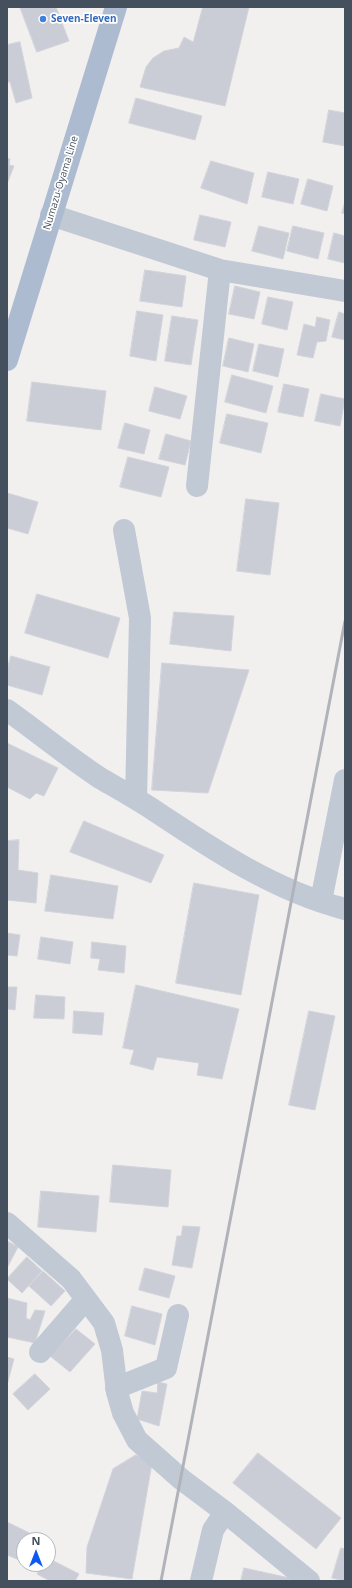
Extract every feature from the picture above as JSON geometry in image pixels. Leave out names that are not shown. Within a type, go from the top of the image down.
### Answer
[{"type":"main road","name":"Numazu-Oyama Line","points":[[7,360],[116,7]]},
{"type":"street","points":[[51,215],[220,270],[345,291]]},
{"type":"street","points":[[197,486],[220,270]]},
{"type":"street","points":[[124,530],[140,618],[136,799]]},
{"type":"street","points":[[7,710],[99,777],[136,799],[209,847],[268,879],[321,901],[345,909]]},
{"type":"street","points":[[321,901],[345,780]]},
{"type":"street","points":[[7,1223],[71,1279],[104,1323],[112,1350],[116,1388],[123,1413],[137,1440],[181,1479],[225,1512],[309,1581]]},
{"type":"street","points":[[40,1352],[86,1298]]},
{"type":"street","points":[[116,1388],[166,1368],[178,1315]]},
{"type":"street","points":[[201,1581],[213,1530],[225,1512]]},
{"type":"building","points":[[20,7],[56,7],[69,41],[37,52]]},
{"type":"building","points":[[203,7],[249,7],[225,106],[140,87],[146,67],[153,58],[164,51],[179,48],[184,37],[193,42]]},
{"type":"building","points":[[20,42],[32,98],[16,103],[10,82],[7,82],[7,45]]},
{"type":"building","points":[[136,98],[202,116],[195,140],[129,123]]},
{"type":"building","points":[[329,110],[345,113],[345,146],[323,142]]},
{"type":"building","points":[[7,158],[10,159],[9,165],[14,166],[7,184]]},
{"type":"building","points":[[211,161],[254,173],[247,204],[201,188]]},
{"type":"building","points":[[268,172],[299,179],[293,204],[262,197]]},
{"type":"building","points":[[308,179],[333,186],[327,211],[301,204]]},
{"type":"building","points":[[345,202],[345,214],[342,213]]},
{"type":"building","points":[[200,215],[231,222],[225,247],[194,240]]},
{"type":"building","points":[[259,226],[289,233],[283,259],[252,251]]},
{"type":"building","points":[[293,226],[324,233],[318,259],[287,251]]},
{"type":"building","points":[[334,233],[345,236],[345,263],[328,259]]},
{"type":"building","points":[[145,270],[186,276],[182,307],[140,301]]},
{"type":"building","points":[[235,286],[260,292],[254,319],[229,314]]},
{"type":"building","points":[[268,297],[293,302],[287,330],[262,324]]},
{"type":"building","points":[[137,311],[163,315],[156,361],[130,356]]},
{"type":"building","points":[[339,312],[345,314],[345,340],[332,337]]},
{"type":"building","points":[[172,316],[198,320],[191,365],[165,361]]},
{"type":"building","points":[[317,317],[330,320],[326,341],[317,342],[313,358],[297,355],[304,324],[315,327]]},
{"type":"building","points":[[229,338],[254,344],[248,372],[223,366]]},
{"type":"building","points":[[259,344],[284,349],[278,377],[253,371]]},
{"type":"building","points":[[232,375],[273,386],[266,413],[225,402]]},
{"type":"building","points":[[32,382],[106,391],[101,430],[27,421]]},
{"type":"building","points":[[284,384],[309,389],[303,417],[278,412]]},
{"type":"building","points":[[155,387],[187,396],[180,419],[149,411]]},
{"type":"building","points":[[321,394],[345,399],[340,426],[315,421]]},
{"type":"building","points":[[227,414],[268,423],[261,453],[220,443]]},
{"type":"building","points":[[125,423],[150,430],[144,454],[118,448]]},
{"type":"building","points":[[166,434],[191,441],[185,465],[159,459]]},
{"type":"building","points":[[128,457],[169,467],[161,497],[120,487]]},
{"type":"building","points":[[7,493],[38,502],[28,534],[7,528]]},
{"type":"building","points":[[246,499],[279,503],[270,575],[237,571]]},
{"type":"building","points":[[37,594],[120,618],[108,658],[25,633]]},
{"type":"building","points":[[174,612],[234,616],[231,651],[170,644]]},
{"type":"building","points":[[11,656],[50,667],[42,695],[7,685],[7,670]]},
{"type":"building","points":[[162,663],[249,670],[208,793],[152,790]]},
{"type":"building","points":[[7,743],[58,768],[44,796],[36,793],[30,799],[7,787]]},
{"type":"building","points":[[84,821],[164,855],[151,883],[70,852]]},
{"type":"building","points":[[19,840],[18,870],[38,873],[36,903],[7,900],[7,841]]},
{"type":"building","points":[[51,875],[118,886],[113,919],[45,911]]},
{"type":"building","points":[[194,883],[259,895],[241,995],[176,983]]},
{"type":"building","points":[[7,933],[20,935],[17,956],[7,955]]},
{"type":"building","points":[[41,937],[73,942],[70,964],[38,959]]},
{"type":"building","points":[[92,942],[126,946],[124,973],[98,970],[100,959],[91,958]]},
{"type":"building","points":[[136,985],[239,1009],[222,1079],[197,1075],[199,1063],[157,1057],[153,1070],[130,1064],[134,1050],[123,1048]]},
{"type":"building","points":[[7,987],[17,987],[15,1010],[7,1009]]},
{"type":"building","points":[[36,995],[65,997],[64,1019],[34,1018]]},
{"type":"building","points":[[74,1011],[104,1013],[102,1035],[73,1033]]},
{"type":"building","points":[[309,1011],[335,1016],[315,1110],[289,1105]]},
{"type":"building","points":[[113,1165],[171,1170],[168,1207],[110,1202]]},
{"type":"building","points":[[41,1191],[99,1196],[96,1232],[38,1227]]},
{"type":"building","points":[[183,1226],[200,1227],[192,1268],[172,1265],[177,1236],[181,1236]]},
{"type":"building","points":[[7,1241],[18,1247],[7,1268]]},
{"type":"building","points":[[27,1257],[42,1271],[22,1293],[7,1279]]},
{"type":"building","points":[[145,1268],[175,1276],[169,1298],[139,1290]]},
{"type":"building","points":[[43,1271],[65,1291],[51,1306],[29,1286]]},
{"type":"building","points":[[7,1298],[27,1303],[26,1318],[30,1320],[35,1310],[45,1311],[35,1343],[7,1337]]},
{"type":"building","points":[[132,1306],[162,1314],[155,1345],[125,1336]]},
{"type":"building","points":[[76,1329],[95,1344],[70,1372],[50,1356]]},
{"type":"building","points":[[7,1357],[14,1359],[7,1385]]},
{"type":"building","points":[[35,1374],[50,1389],[28,1410],[13,1394]]},
{"type":"building","points":[[158,1382],[167,1384],[159,1426],[137,1419],[142,1391],[157,1393]]},
{"type":"building","points":[[258,1453],[341,1518],[316,1549],[233,1483]]},
{"type":"building","points":[[136,1455],[152,1463],[132,1579],[86,1573],[87,1547],[113,1469]]},
{"type":"building","points":[[7,1522],[28,1532],[16,1532],[16,1559],[7,1555]]},
{"type":"building","points":[[341,1548],[345,1549],[345,1581],[332,1578]]},
{"type":"building","points":[[56,1562],[79,1574],[75,1581],[50,1581],[37,1574],[38,1572],[56,1572]]},
{"type":"building","points":[[244,1568],[290,1578],[290,1581],[241,1581]]},
{"type":"railway","points":[[161,1581],[345,621]]},
{"type":"place","name":"Seven-Eleven","points":[[43,19]]}]
